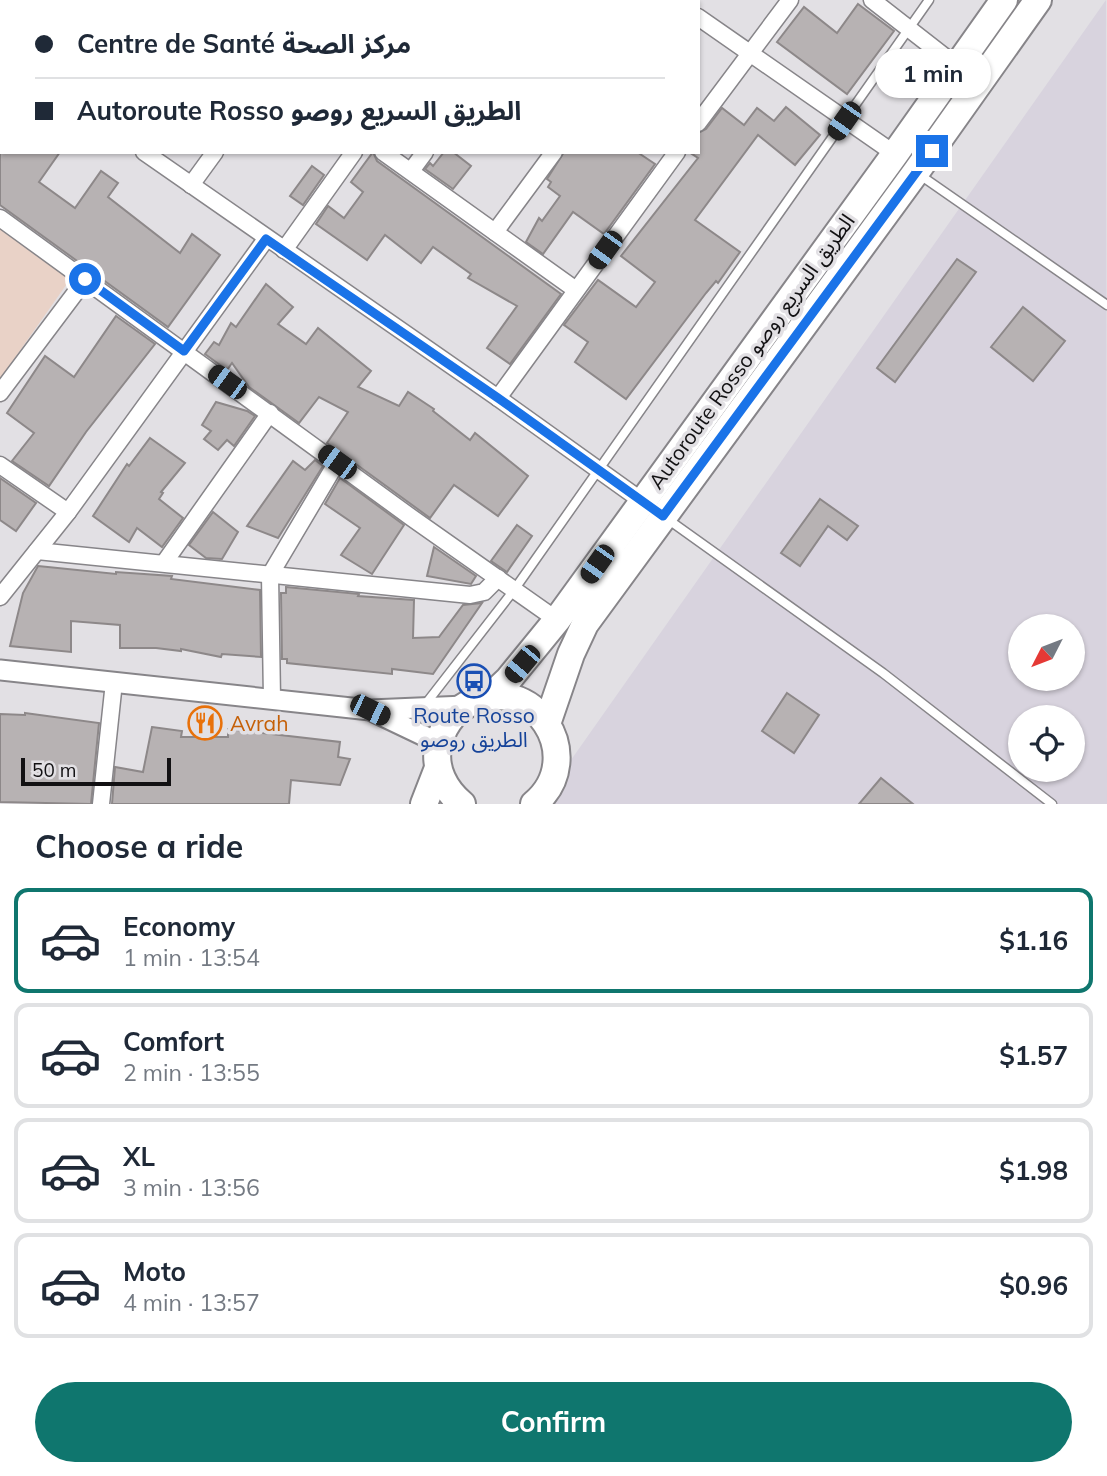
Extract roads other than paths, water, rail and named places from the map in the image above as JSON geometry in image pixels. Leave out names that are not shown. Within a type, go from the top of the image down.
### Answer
[{"type":"highway","name":"Autoroute Rosso الطريق السريع روصو","points":[[491,696],[508,680],[557,620],[895,155],[1004,0]]},
{"type":"highway","name":"Autoroute Rosso الطريق السريع روصو","points":[[547,724],[571,654],[585,624],[916,172],[1038,0]]},
{"type":"highway","points":[[424,804],[446,726],[465,706],[491,696],[513,698],[541,715],[556,744],[557,765],[550,786],[534,804]]},
{"type":"highway","points":[[439,755],[445,785],[462,804]]},
{"type":"street","points":[[700,120],[789,0]]},
{"type":"street","points":[[872,0],[958,67]]},
{"type":"street","points":[[700,18],[895,155]]},
{"type":"street","points":[[147,154],[663,516]]},
{"type":"street","points":[[191,185],[214,154]]},
{"type":"street","points":[[285,250],[353,154]]},
{"type":"street","points":[[386,154],[576,290]]},
{"type":"street","points":[[411,172],[424,154]]},
{"type":"street","points":[[495,232],[553,154]]},
{"type":"street","points":[[498,398],[676,154]]},
{"type":"street","points":[[0,218],[412,518],[557,620]]},
{"type":"street","points":[[0,597],[68,512],[266,239]]},
{"type":"street","points":[[0,393],[85,279]]},
{"type":"street","points":[[164,564],[270,413]]},
{"type":"street","points":[[272,699],[270,575],[337,462]]},
{"type":"street","points":[[0,465],[68,512]]},
{"type":"street","points":[[37,551],[470,595],[484,592],[498,578]]},
{"type":"street","points":[[0,670],[370,710],[465,706]]},
{"type":"street","points":[[101,804],[114,682]]},
{"type":"street","points":[[370,710],[439,755]]},
{"type":"lane","points":[[422,707],[514,590],[929,0]]},
{"type":"lane","points":[[916,172],[1107,306]]},
{"type":"lane","points":[[663,516],[883,673],[1052,804]]},
{"type":"place","name":"Route Rosso الطريق روصو","points":[[474,681]]},
{"type":"place","name":"Avrah","points":[[205,723]]}]
